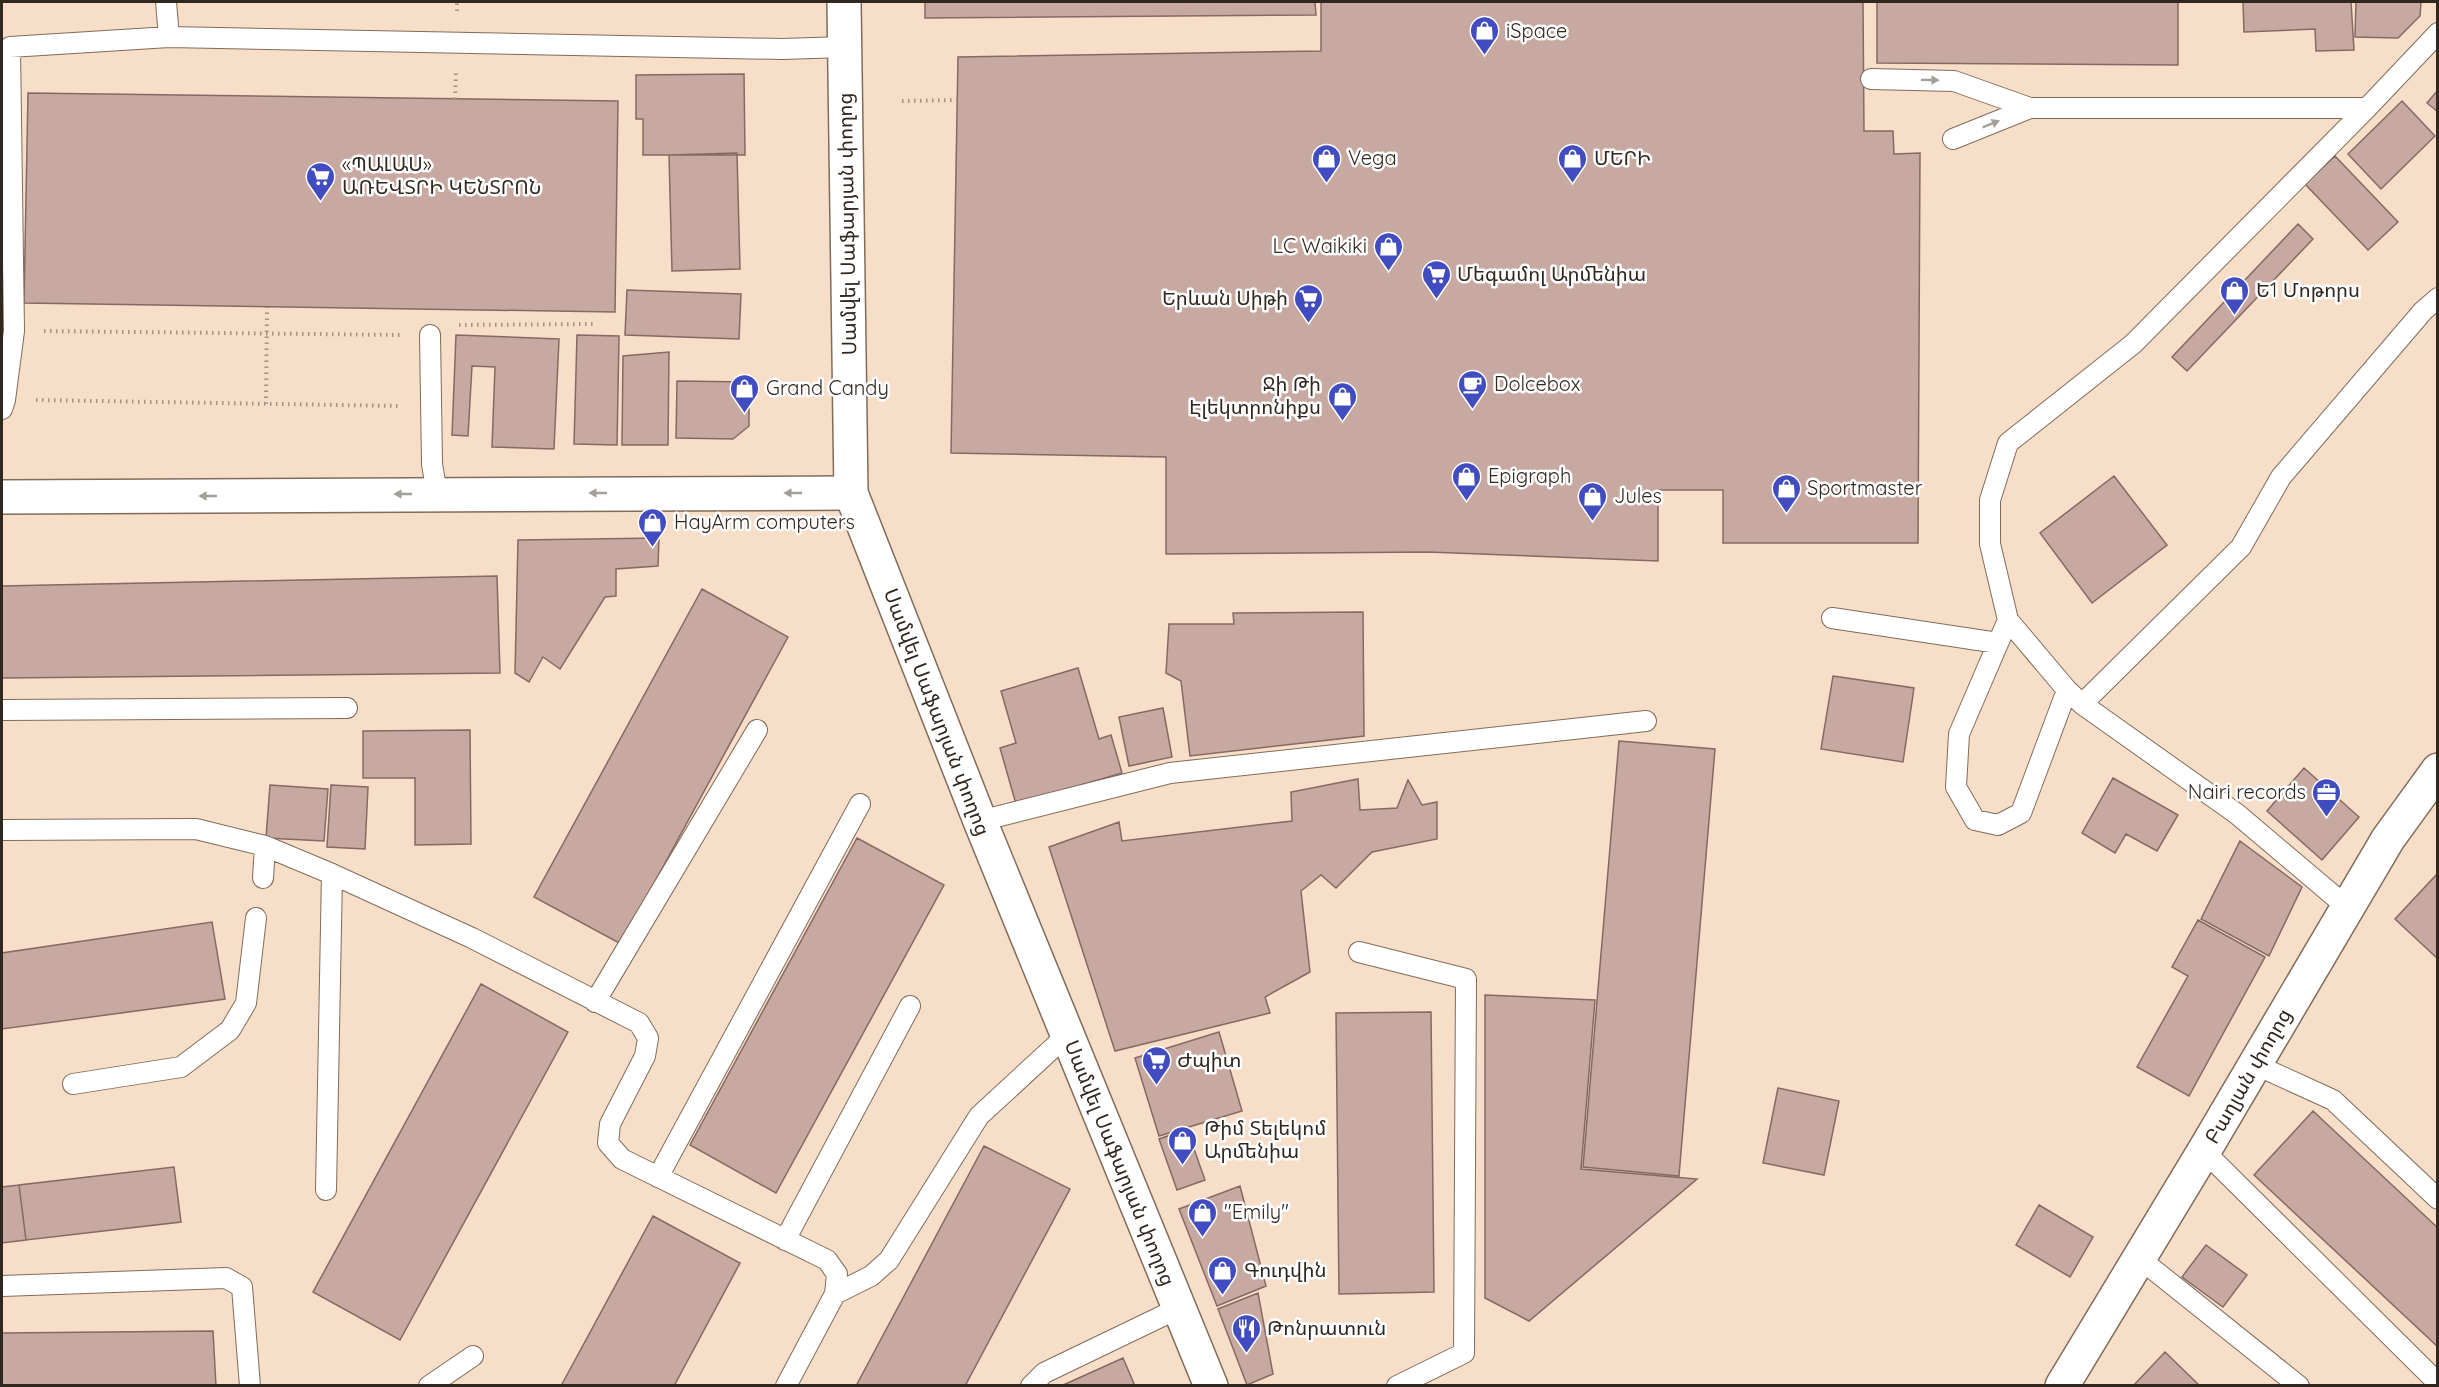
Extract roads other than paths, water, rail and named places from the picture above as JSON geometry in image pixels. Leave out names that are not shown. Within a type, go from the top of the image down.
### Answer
[{"type":"street","name":"Սամվել Սաֆարյան փողոց","points":[[844,2],[852,493],[980,821],[1211,1386]]},
{"type":"street","points":[[2,497],[852,493]]},
{"type":"street","name":"Բաղյան փողոց","points":[[2062,1386],[2388,839],[2436,774]]},
{"type":"lane","points":[[166,2],[169,37]]},
{"type":"lane","points":[[2347,907],[2237,814],[2082,704],[2067,690],[2008,620],[1990,544],[1990,500],[2008,443],[2133,344],[2367,108],[2438,33]]},
{"type":"lane","points":[[3,404],[14,331],[10,47],[169,37],[782,49],[845,47]]},
{"type":"lane","points":[[1871,79],[1954,81],[2030,108],[2367,108]]},
{"type":"lane","points":[[1953,139],[2030,108]]},
{"type":"lane","points":[[2082,704],[2241,547],[2281,477],[2424,311],[2438,298]]},
{"type":"lane","points":[[430,336],[432,464],[437,494]]},
{"type":"lane","points":[[1832,618],[1998,643]]},
{"type":"lane","points":[[2008,620],[1959,734],[1956,787],[1975,820],[1998,825],[2022,813],[2067,690]]},
{"type":"lane","points":[[2,710],[347,708]]},
{"type":"lane","points":[[980,821],[1170,773],[1646,721]]},
{"type":"lane","points":[[596,1002],[757,730]]},
{"type":"lane","points":[[658,1177],[860,804]]},
{"type":"lane","points":[[2,830],[196,829],[265,846],[472,938],[639,1023],[648,1038],[645,1056],[610,1124],[608,1143],[621,1159],[827,1260],[837,1274],[835,1294],[786,1386]]},
{"type":"lane","points":[[263,878],[265,846]]},
{"type":"lane","points":[[326,1190],[332,874]]},
{"type":"lane","points":[[73,1084],[181,1067],[230,1030],[246,1003],[256,918]]},
{"type":"lane","points":[[1359,952],[1466,979],[1464,1353],[1397,1386]]},
{"type":"lane","points":[[785,1240],[910,1006]]},
{"type":"lane","points":[[835,1294],[871,1276],[889,1260],[979,1116],[1067,1035]]},
{"type":"lane","points":[[2254,1064],[2333,1101],[2438,1199]]},
{"type":"lane","points":[[2204,1151],[2438,1383]]},
{"type":"lane","points":[[2139,1258],[2299,1386]]},
{"type":"lane","points":[[2,1286],[226,1278],[242,1287],[250,1386]]},
{"type":"lane","points":[[1030,1386],[1044,1373],[1179,1308]]},
{"type":"lane","points":[[429,1386],[473,1356]]},
{"type":"place","name":"iSpace","points":[[1485,56]]},
{"type":"place","name":"Vega","points":[[1327,184]]},
{"type":"place","name":"ՄԵՐԻ","points":[[1573,184]]},
{"type":"place","name":"«ՊԱԼԱՍ» ԱՌԵՎՏՐԻ ԿԵՆՏՐՈՆ","points":[[321,202]]},
{"type":"place","name":"LC Waikiki","points":[[1388,272]]},
{"type":"place","name":"Մեգամոլ Արմենիա","points":[[1436,300]]},
{"type":"place","name":"Ե1 Մոթորս","points":[[2235,316]]},
{"type":"place","name":"Երևան Սիթի","points":[[1309,324]]},
{"type":"place","name":"Dolcebox","points":[[1473,410]]},
{"type":"place","name":"Grand Candy","points":[[745,414]]},
{"type":"place","name":"Ջի Թի Էլեկտրոնիքս","points":[[1342,422]]},
{"type":"place","name":"Epigraph","points":[[1467,502]]},
{"type":"place","name":"Sportmaster","points":[[1786,514]]},
{"type":"place","name":"Jules","points":[[1593,522]]},
{"type":"place","name":"HayArm computers","points":[[653,548]]},
{"type":"place","name":"Nairi records","points":[[2327,818]]},
{"type":"place","name":"Ժպիտ","points":[[1156,1086]]},
{"type":"place","name":"Թիմ Տելեկոմ Արմենիա","points":[[1183,1166]]},
{"type":"place","name":"\"Emily\"","points":[[1203,1238]]},
{"type":"place","name":"Գուդվին","points":[[1223,1296]]},
{"type":"place","name":"Թոնրատուն","points":[[1246,1354]]}]
